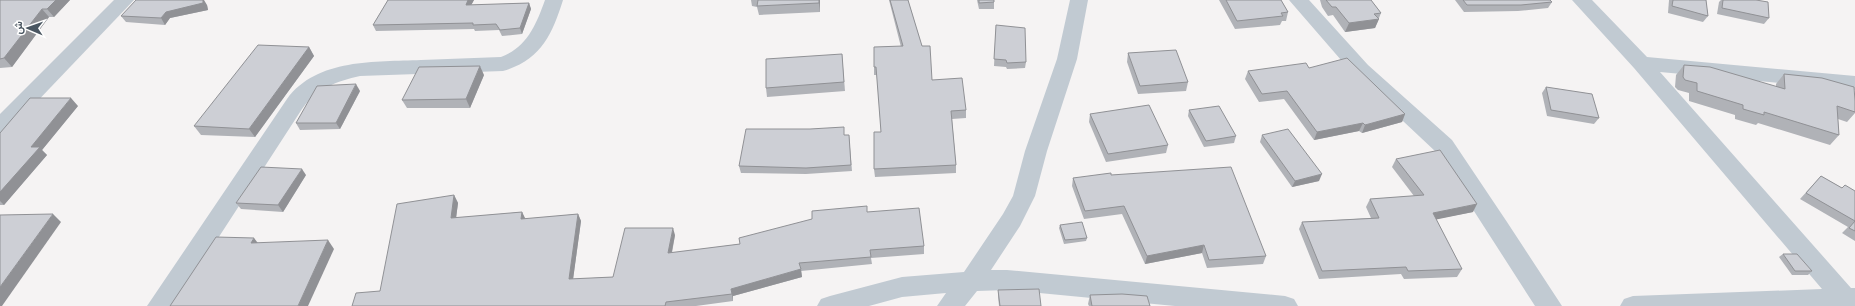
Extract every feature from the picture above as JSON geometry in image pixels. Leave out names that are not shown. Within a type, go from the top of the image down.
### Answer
[{"type":"street","points":[[0,127],[125,0]]},
{"type":"street","points":[[160,306],[302,94],[311,87],[340,74],[360,69],[504,64],[514,61],[533,46],[546,25],[554,0]]},
{"type":"street","points":[[950,306],[971,281],[1012,220],[1024,196],[1036,151],[1067,59],[1079,0]]},
{"type":"street","points":[[1298,0],[1361,70],[1444,146],[1549,306]]},
{"type":"street","points":[[1581,0],[1641,63],[1851,300]]},
{"type":"street","points":[[1641,63],[1855,83]]},
{"type":"street","points":[[830,306],[902,287],[971,281],[1007,280],[1286,306]]},
{"type":"street","points":[[1633,306],[1687,303],[1851,300]]},
{"type":"building","points":[[0,0],[56,0],[47,9],[42,9],[4,58],[0,59]]},
{"type":"building","points":[[136,0],[203,0],[203,3],[166,12],[161,18],[121,16]]},
{"type":"building","points":[[388,0],[468,0],[466,5],[529,3],[520,28],[500,30],[496,24],[473,25],[473,23],[373,25]]},
{"type":"building","points":[[758,0],[819,0],[819,3],[757,6]]},
{"type":"building","points":[[890,0],[908,0],[922,46],[930,46],[932,80],[962,78],[966,110],[951,111],[956,165],[874,169],[874,132],[881,132],[876,67],[874,67],[874,47],[903,46]]},
{"type":"building","points":[[979,0],[994,0],[994,2],[979,3]]},
{"type":"building","points":[[1226,0],[1281,0],[1288,12],[1281,13],[1283,16],[1237,21]]},
{"type":"building","points":[[1326,0],[1371,0],[1381,13],[1374,14],[1379,19],[1349,23],[1336,7],[1332,7]]},
{"type":"building","points":[[1463,0],[1550,0],[1552,2],[1521,5],[1467,5]]},
{"type":"building","points":[[1673,0],[1706,0],[1708,16],[1672,6]]},
{"type":"building","points":[[1723,0],[1756,0],[1768,2],[1769,18],[1722,8]]},
{"type":"building","points":[[996,25],[1025,28],[1026,62],[1007,63],[1006,60],[994,59]]},
{"type":"building","points":[[258,45],[309,47],[249,129],[194,126]]},
{"type":"building","points":[[1176,50],[1188,82],[1140,86],[1128,53]]},
{"type":"building","points":[[842,54],[844,82],[766,88],[766,59]]},
{"type":"building","points":[[1347,58],[1405,114],[1365,125],[1363,123],[1317,132],[1287,91],[1262,94],[1248,71],[1306,63],[1309,68]]},
{"type":"building","points":[[1684,65],[1710,67],[1785,89],[1784,74],[1822,78],[1854,87],[1855,112],[1837,106],[1839,135],[1764,112],[1764,115],[1743,109],[1743,105],[1697,91],[1697,83],[1685,80],[1683,77]]},
{"type":"building","points":[[480,66],[466,99],[402,100],[419,67]]},
{"type":"building","points":[[356,84],[336,123],[296,123],[317,86]]},
{"type":"building","points":[[1546,87],[1592,94],[1599,118],[1551,110]]},
{"type":"building","points":[[30,98],[71,98],[31,147],[40,147],[0,192],[0,133]]},
{"type":"building","points":[[1149,105],[1168,145],[1108,154],[1090,114]]},
{"type":"building","points":[[1219,106],[1236,136],[1206,141],[1189,110]]},
{"type":"building","points":[[844,127],[844,135],[849,135],[851,165],[806,168],[739,166],[746,129],[810,129]]},
{"type":"building","points":[[1288,129],[1322,174],[1295,181],[1262,135]]},
{"type":"building","points":[[1440,150],[1477,204],[1433,213],[1462,269],[1408,271],[1406,267],[1322,271],[1302,222],[1379,218],[1370,199],[1424,195],[1396,159]]},
{"type":"building","points":[[261,167],[302,169],[278,205],[236,203]]},
{"type":"building","points":[[1231,167],[1266,256],[1209,260],[1204,245],[1147,256],[1124,206],[1085,211],[1073,178],[1111,173],[1111,175]]},
{"type":"building","points":[[1821,176],[1842,188],[1845,185],[1855,191],[1855,221],[1806,193]]},
{"type":"building","points":[[454,195],[451,218],[522,212],[521,219],[578,214],[569,279],[613,277],[625,228],[673,228],[668,253],[740,244],[739,238],[812,219],[812,211],[867,206],[867,212],[919,208],[924,246],[870,250],[871,257],[799,263],[801,269],[731,289],[732,294],[666,302],[665,306],[352,306],[356,293],[380,291],[397,204]]},
{"type":"building","points":[[53,214],[0,287],[0,215]]},
{"type":"building","points":[[1855,221],[1855,231],[1849,228]]},
{"type":"building","points":[[1082,222],[1087,238],[1065,240],[1060,225]]},
{"type":"building","points":[[216,237],[254,238],[251,243],[328,240],[298,306],[170,306]]},
{"type":"building","points":[[1783,254],[1797,254],[1812,271],[1795,271]]},
{"type":"building","points":[[1039,289],[1041,306],[1000,306],[998,290]]},
{"type":"building","points":[[1122,294],[1147,296],[1150,306],[1092,306],[1090,295]]}]
